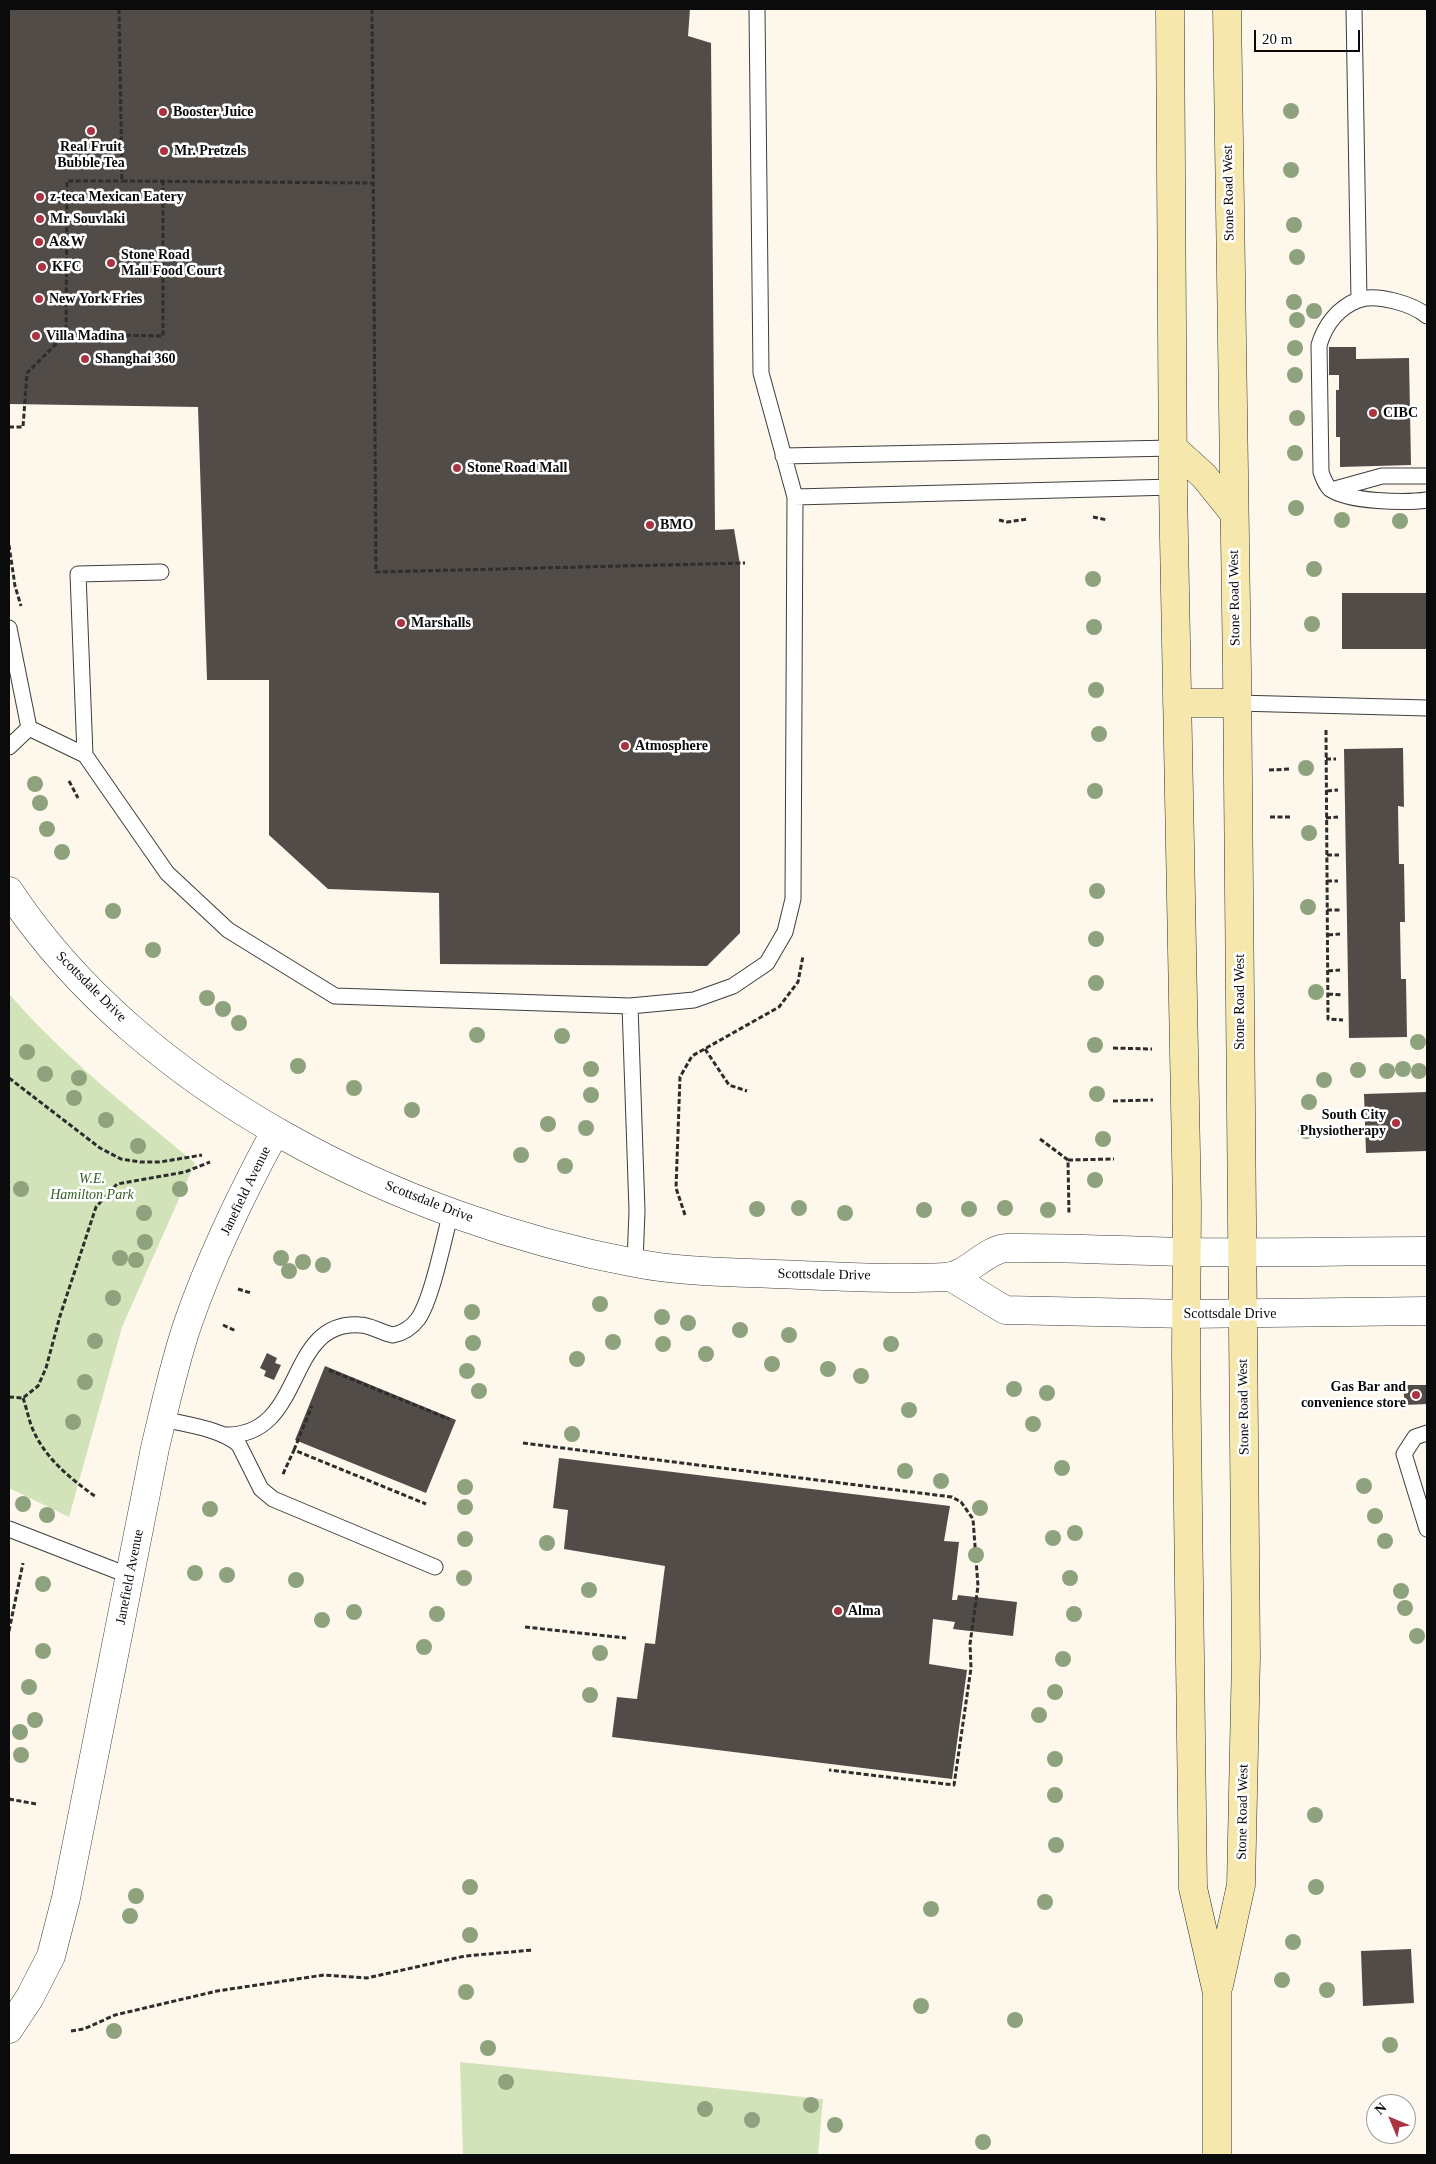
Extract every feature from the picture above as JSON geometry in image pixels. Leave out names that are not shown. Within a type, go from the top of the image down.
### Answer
[{"type":"main road","name":"Stone Road West","points":[[1170,9],[1173,487],[1187,1252],[1193,1888],[1216,1994],[1217,2155]]},
{"type":"main road","name":"Stone Road West","points":[[1216,1994],[1241,1885],[1246,1657],[1237,703],[1227,9]]},
{"type":"main road","points":[[1173,448],[1204,476],[1233,512]]},
{"type":"main road","points":[[1177,703],[1237,703]]},
{"type":"street","name":"Scottsdale Drive","points":[[9,891],[25,915],[75,975],[122,1020],[222,1098],[275,1132],[336,1164],[452,1212],[509,1232],[635,1263],[703,1271],[820,1276],[951,1277],[1005,1310],[1187,1314],[1427,1311]]},
{"type":"street","name":"Janefield Avenue","points":[[9,2029],[30,1997],[51,1956],[66,1898],[162,1419],[188,1323],[209,1269],[249,1180],[275,1132]]},
{"type":"street","points":[[951,1277],[1001,1248],[1187,1252],[1427,1251]]},
{"type":"lane","points":[[29,728],[85,755],[167,873],[228,930],[335,996],[630,1006],[694,1000],[733,986],[767,963],[785,932],[793,899],[795,497],[761,373],[757,9]]},
{"type":"lane","points":[[1354,9],[1359,300]]},
{"type":"lane","points":[[1427,316],[1404,304],[1387,299],[1359,300],[1338,313],[1324,329],[1319,345],[1321,472],[1324,481],[1331,489],[1384,502],[1427,500]]},
{"type":"lane","points":[[783,456],[1173,448]]},
{"type":"lane","points":[[1331,489],[1382,476],[1427,476]]},
{"type":"lane","points":[[795,497],[1173,487]]},
{"type":"lane","points":[[85,755],[78,574],[161,572]]},
{"type":"lane","points":[[9,628],[29,728]]},
{"type":"lane","points":[[1237,703],[1427,708]]},
{"type":"lane","points":[[9,747],[29,728]]},
{"type":"lane","points":[[630,1006],[636,1211],[635,1263]]},
{"type":"lane","points":[[162,1419],[224,1435],[251,1432],[273,1415],[286,1400],[309,1350],[323,1336],[336,1329],[351,1325],[360,1325],[393,1335],[409,1328],[418,1319],[426,1303],[452,1212]]},
{"type":"lane","points":[[1427,1434],[1415,1436],[1404,1454],[1427,1529]]},
{"type":"lane","points":[[224,1435],[239,1445],[261,1488],[273,1499],[436,1567]]},
{"type":"lane","points":[[9,1529],[130,1576]]},
{"type":"path","points":[[119,9],[122,181]]},
{"type":"path","points":[[372,9],[376,572],[745,563]]},
{"type":"path","points":[[9,427],[23,427],[27,373],[66,334],[67,180],[373,183]]},
{"type":"path","points":[[66,334],[163,336],[163,181]]},
{"type":"path","points":[[1326,704],[1328,1019],[1343,1020]]},
{"type":"path","points":[[1326,759],[1336,759]]},
{"type":"path","points":[[1326,791],[1338,790]]},
{"type":"path","points":[[1326,818],[1338,817]]},
{"type":"path","points":[[1327,855],[1340,854]]},
{"type":"path","points":[[1327,881],[1338,881]]},
{"type":"path","points":[[1327,910],[1341,910]]},
{"type":"path","points":[[1328,935],[1340,934]]},
{"type":"path","points":[[685,1215],[676,1188],[680,1077],[692,1056],[779,1007],[798,982],[803,954]]},
{"type":"path","points":[[1328,971],[1340,970]]},
{"type":"path","points":[[1328,994],[1343,995]]},
{"type":"path","points":[[705,1048],[729,1085],[747,1091]]},
{"type":"path","points":[[1113,1048],[1157,1049]]},
{"type":"path","points":[[9,1078],[100,1148],[121,1159],[140,1162],[160,1162],[202,1155]]},
{"type":"path","points":[[1113,1101],[1159,1100]]},
{"type":"path","points":[[1040,1140],[1068,1160],[1114,1159]]},
{"type":"path","points":[[1068,1160],[1070,1221]]},
{"type":"path","points":[[9,1397],[23,1398],[38,1386],[46,1368],[60,1316],[96,1207],[117,1184],[185,1172],[210,1162]]},
{"type":"path","points":[[238,1289],[251,1293]]},
{"type":"path","points":[[223,1326],[236,1331]]},
{"type":"path","points":[[324,1378],[328,1369],[449,1419]]},
{"type":"path","points":[[23,1398],[34,1432],[54,1463],[71,1479],[96,1497]]},
{"type":"path","points":[[273,1499],[313,1405]]},
{"type":"path","points":[[523,1443],[952,1497],[965,1506],[973,1519],[978,1586],[970,1644],[971,1668],[954,1785],[830,1770]]},
{"type":"path","points":[[294,1450],[426,1504]]},
{"type":"path","points":[[9,1630],[19,1575]]},
{"type":"path","points":[[525,1627],[626,1638]]},
{"type":"path","points":[[9,1799],[36,1804]]},
{"type":"path","points":[[71,2032],[84,2029],[115,2015],[227,1989],[324,1975],[367,1978],[465,1956],[533,1950]]},
{"type":"green space","name":"W.E. Hamilton Park","points":[[9,994],[75,1061],[122,1103],[195,1163],[122,1327],[69,1517],[9,1488]]},
{"type":"green space","points":[[460,2062],[823,2099],[818,2155],[463,2155]]},
{"type":"building","name":"Stone Road Mall","points":[[9,9],[690,9],[688,36],[711,43],[715,530],[734,529],[740,564],[740,933],[707,966],[440,964],[439,893],[328,889],[269,835],[269,680],[207,680],[198,407],[9,404]]},
{"type":"building","name":"CIBC","points":[[1329,347],[1356,347],[1356,359],[1409,358],[1411,465],[1340,467],[1340,437],[1336,437],[1336,390],[1339,390],[1339,375],[1329,375]]},
{"type":"building","points":[[1342,593],[1427,593],[1427,649],[1342,649]]},
{"type":"building","points":[[1403,748],[1404,807],[1398,806],[1399,864],[1404,864],[1405,922],[1400,922],[1401,979],[1406,979],[1407,1037],[1349,1038],[1344,749]]},
{"type":"building","name":"South City Physiotherapy","points":[[1427,1092],[1427,1151],[1366,1153],[1364,1094]]},
{"type":"building","points":[[267,1353],[277,1358],[275,1363],[281,1365],[274,1380],[264,1376],[266,1371],[260,1368]]},
{"type":"building","points":[[325,1366],[456,1420],[426,1493],[295,1440]]},
{"type":"building","name":"Gas Bar and convenience store","points":[[1404,1385],[1427,1385],[1427,1404],[1404,1405]]},
{"type":"building","name":"Alma","points":[[559,1458],[950,1506],[944,1541],[959,1542],[952,1600],[957,1600],[958,1595],[1017,1602],[1013,1636],[953,1629],[955,1622],[933,1619],[929,1664],[967,1670],[952,1779],[612,1737],[617,1697],[637,1699],[645,1643],[655,1644],[665,1566],[564,1549],[568,1510],[553,1508]]},
{"type":"building","points":[[1411,1949],[1414,2003],[1363,2006],[1361,1951]]},
{"type":"place","name":"Booster Juice","points":[[163,112]]},
{"type":"place","name":"Real Fruit Bubble Tea","points":[[91,131]]},
{"type":"place","name":"Mr. Pretzels","points":[[164,151]]},
{"type":"place","name":"z-teca Mexican Eatery","points":[[40,197]]},
{"type":"place","name":"Mr Souvlaki","points":[[40,219]]},
{"type":"place","name":"A&W","points":[[39,242]]},
{"type":"place","name":"Stone Road Mall Food Court","points":[[111,263]]},
{"type":"place","name":"KFC","points":[[42,267]]},
{"type":"place","name":"New York Fries","points":[[39,299]]},
{"type":"place","name":"Villa Madina","points":[[36,336]]},
{"type":"place","name":"Shanghai 360","points":[[85,359]]},
{"type":"place","name":"CIBC","points":[[1373,413]]},
{"type":"place","name":"Stone Road Mall","points":[[457,468]]},
{"type":"place","name":"BMO","points":[[650,525]]},
{"type":"place","name":"Marshalls","points":[[401,623]]},
{"type":"place","name":"Atmosphere","points":[[625,746]]},
{"type":"place","name":"South City Physiotherapy","points":[[1396,1123]]},
{"type":"place","name":"Gas Bar and convenience store","points":[[1416,1395]]},
{"type":"place","name":"Alma","points":[[838,1611]]}]
